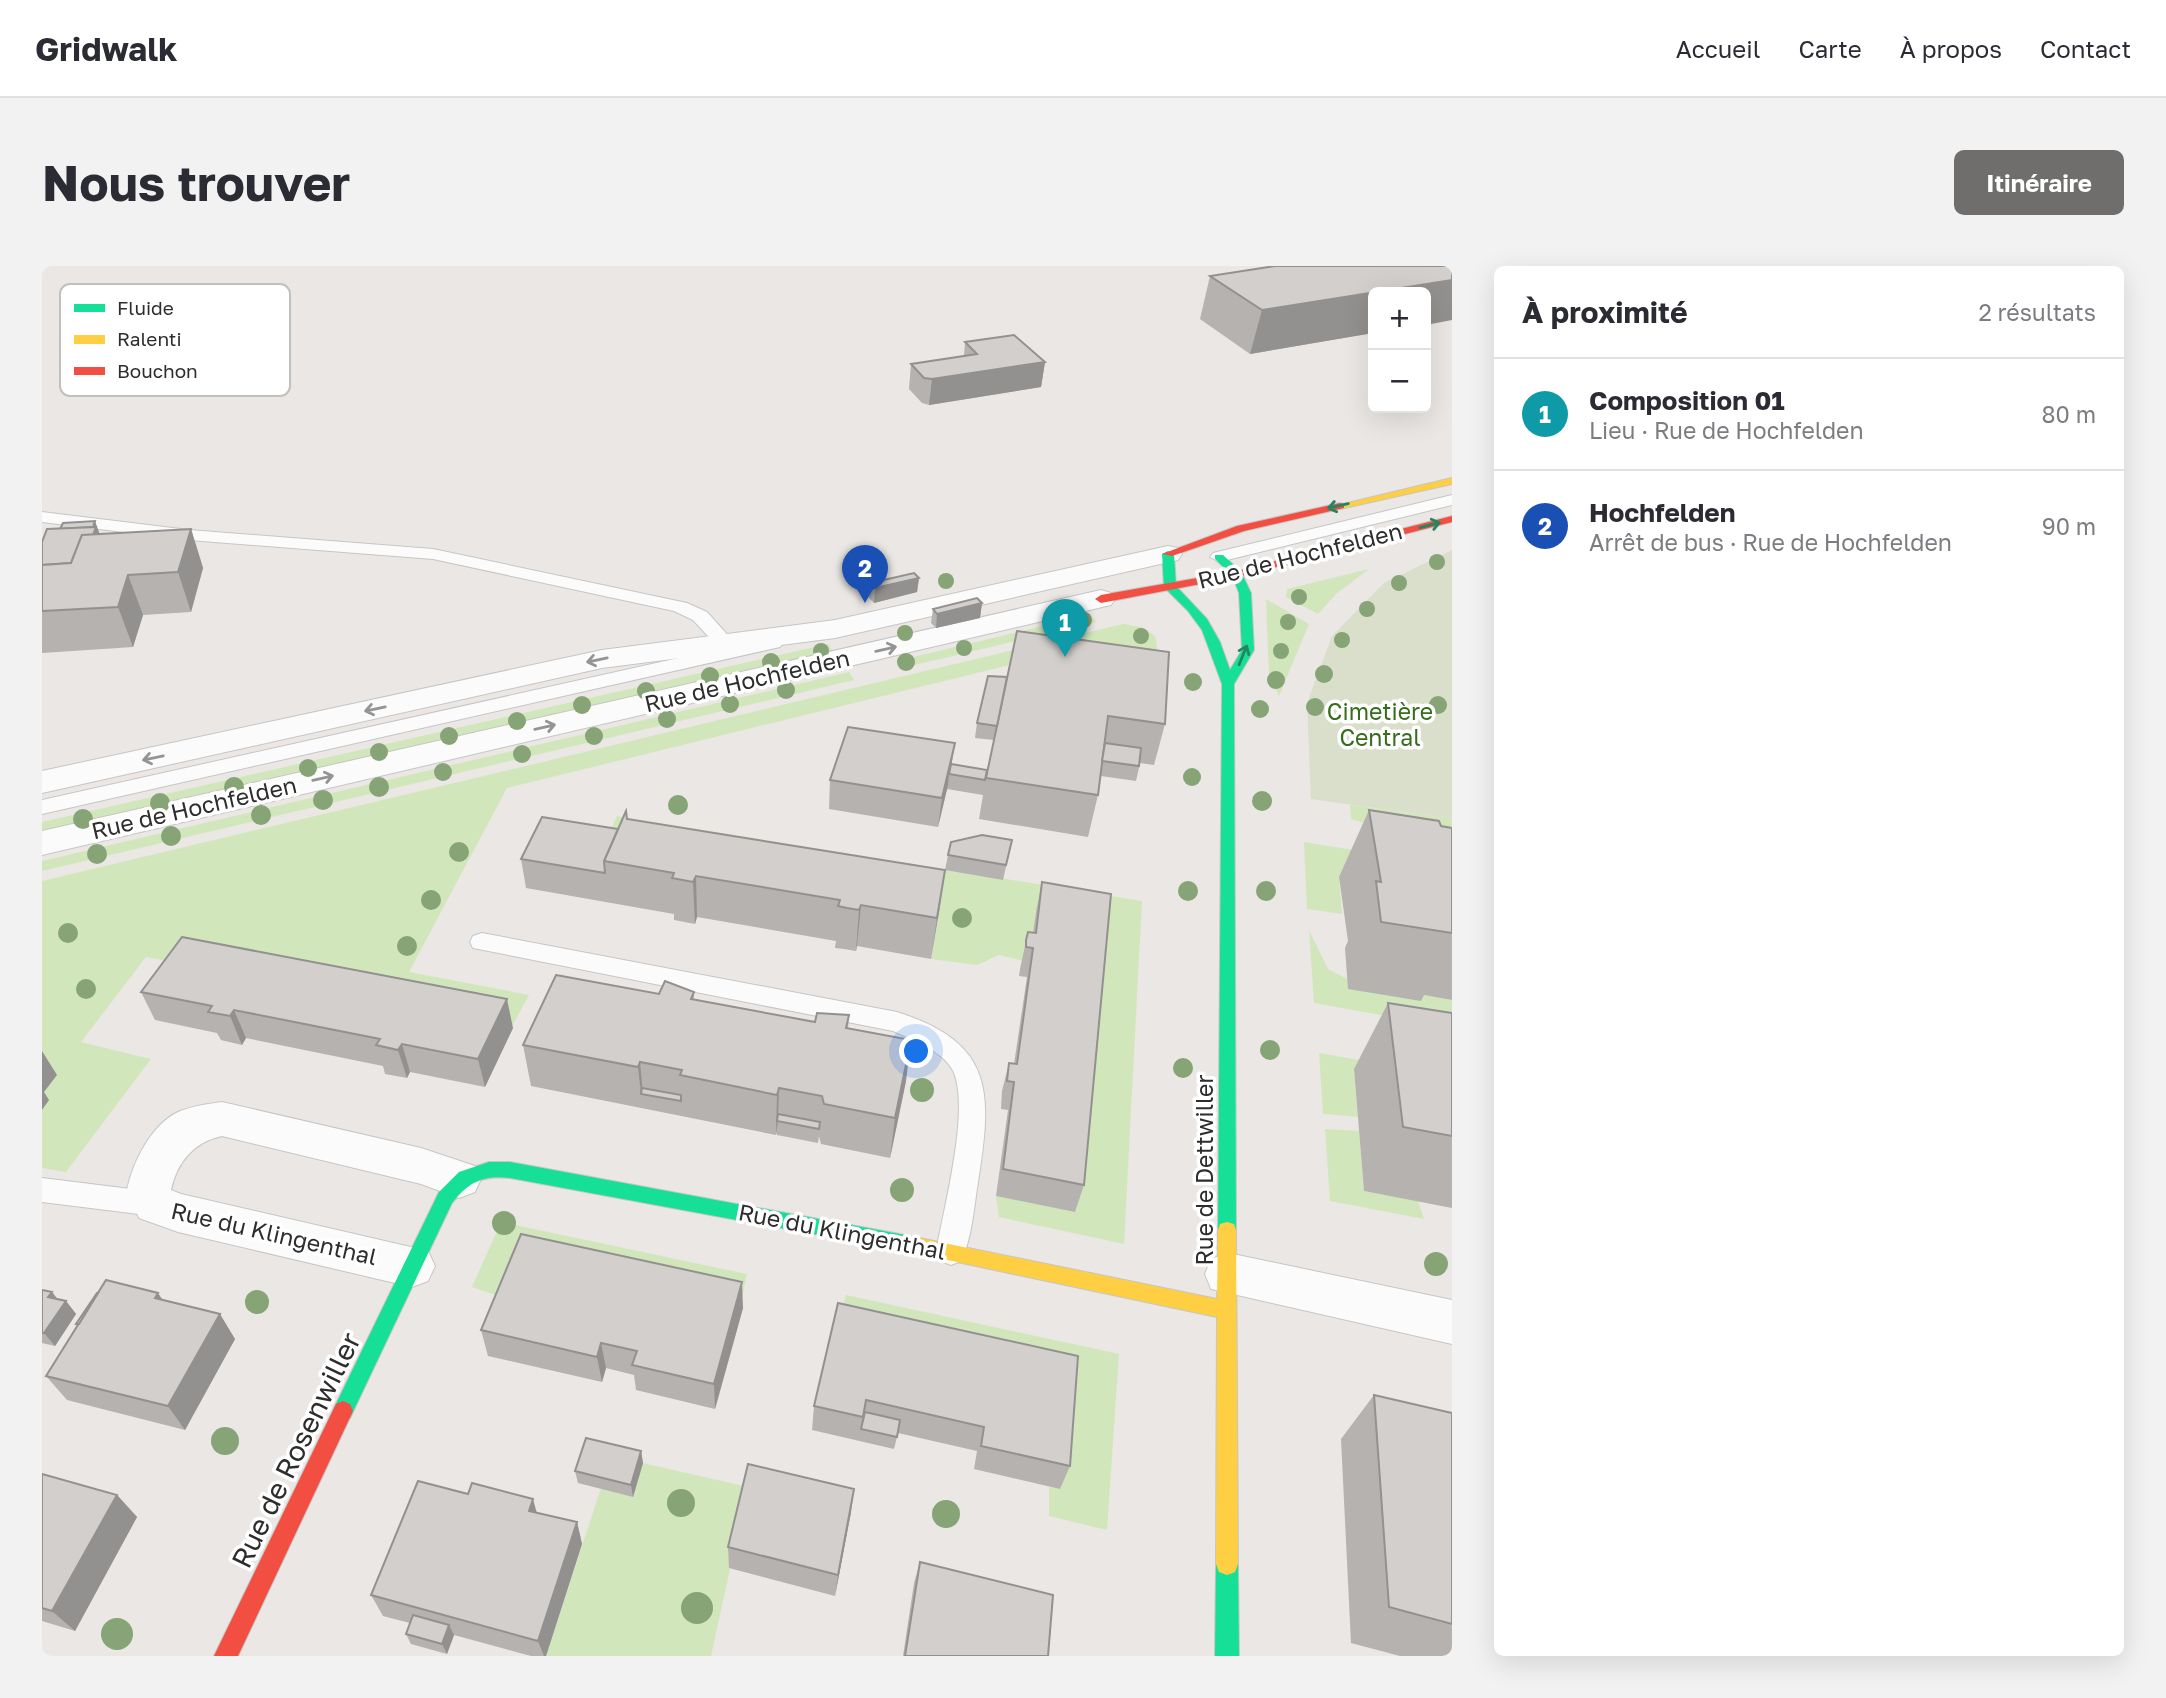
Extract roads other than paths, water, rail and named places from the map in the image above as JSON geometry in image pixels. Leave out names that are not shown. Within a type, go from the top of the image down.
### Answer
[{"type":"main road","name":"Rue de Hochfelden","points":[[1168,554],[1241,528],[1452,481]]},
{"type":"main road","name":"Rue de Hochfelden","points":[[1101,599],[1237,574],[1452,519]]},
{"type":"main road","points":[[1170,587],[1168,554],[1219,557],[1237,574],[1245,593],[1248,650],[1228,684]]},
{"type":"main road","name":"Rue de Dettwiller","points":[[1170,587],[1206,620],[1213,631],[1228,684],[1227,1656]]},
{"type":"main road","name":"Rue du Klingenthal","points":[[459,1179],[473,1168],[510,1170],[951,1252],[1228,1292]]},
{"type":"main road","points":[[412,1266],[445,1198],[459,1179]]},
{"type":"main road","name":"Rue de Rosenwiller","points":[[226,1656],[412,1266]]},
{"type":"street","name":"Rue de Hochfelden","points":[[42,782],[602,659],[835,629],[1168,554]]},
{"type":"street","name":"Rue de Hochfelden","points":[[42,843],[1101,599]]},
{"type":"street","name":"Rue du Klingenthal","points":[[412,1266],[178,1213],[155,1204],[149,1190],[153,1172],[175,1139],[192,1125],[222,1119],[387,1157],[459,1179]]},
{"type":"street","points":[[1228,1292],[1452,1321]]},
{"type":"lane","points":[[1219,557],[1452,500]]},
{"type":"lane","points":[[42,517],[189,535],[364,547],[458,558],[680,607],[701,616],[724,642]]},
{"type":"lane","points":[[42,807],[835,629]]},
{"type":"lane","points":[[482,942],[897,1022],[925,1034],[964,1064],[974,1105],[951,1252]]},
{"type":"lane","points":[[42,1190],[155,1204]]},
{"type":"place","name":"Hochfelden","points":[[865,603]]},
{"type":"place","name":"Composition 01","points":[[1065,657]]},
{"type":"park label","name":"Cimetière Central","points":[[1380,725]]}]
